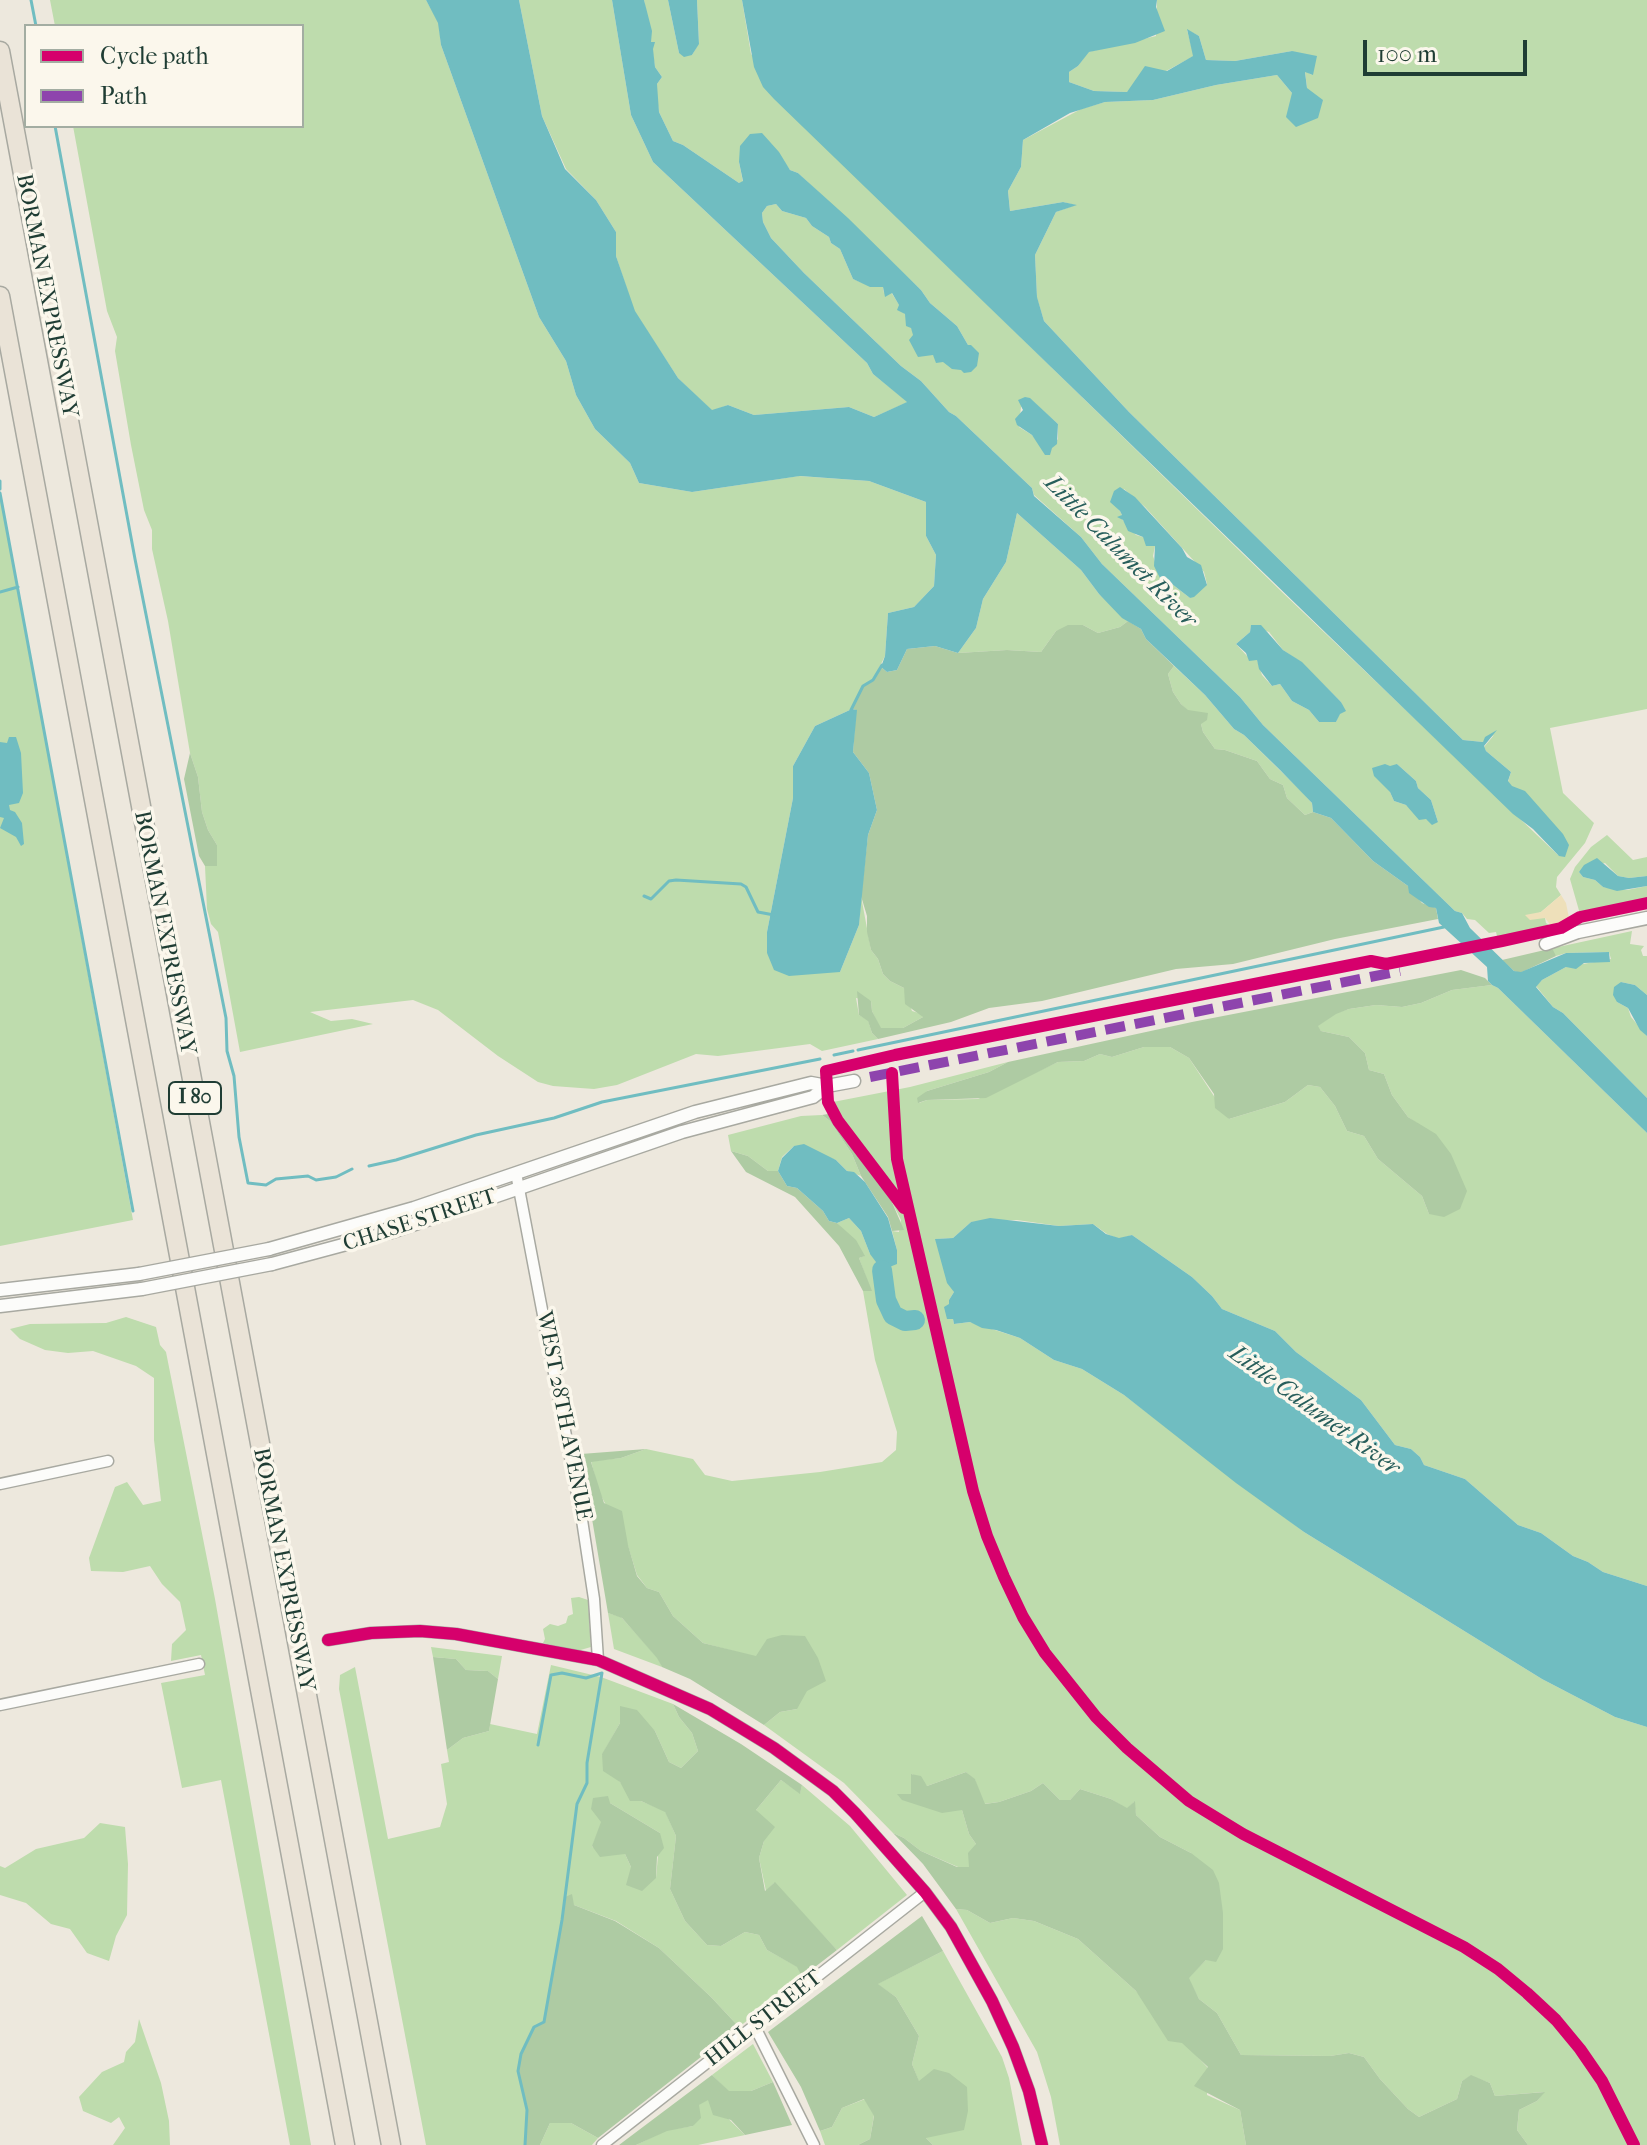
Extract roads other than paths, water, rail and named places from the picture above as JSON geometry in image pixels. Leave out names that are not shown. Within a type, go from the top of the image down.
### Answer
[{"type":"highway","name":"BORMAN EXPRESSWAY","points":[[0,51],[391,2145]]},
{"type":"highway","name":"BORMAN EXPRESSWAY","points":[[0,296],[345,2145]]},
{"type":"street","points":[[1546,944],[1578,932],[1647,918]]},
{"type":"street","name":"CHASE STREET","points":[[0,1290],[139,1274],[269,1249],[378,1220],[726,1103],[811,1083],[827,1086],[854,1081]]},
{"type":"street","name":"CHASE STREET","points":[[0,1306],[142,1289],[272,1264],[395,1231],[709,1124],[813,1097],[827,1086]]},
{"type":"street","name":"WEST 28TH AVENUE","points":[[516,1173],[582,1520],[594,1599],[598,1660]]},
{"type":"street","points":[[0,1484],[108,1461]]},
{"type":"street","points":[[328,1640],[371,1633],[420,1631],[456,1634],[598,1660],[710,1709],[787,1756],[833,1791],[878,1837],[951,1927],[992,2001],[1029,2091],[1042,2145]]},
{"type":"street","points":[[0,1705],[199,1664]]},
{"type":"street","name":"HILL STREET","points":[[602,2145],[925,1892]]},
{"type":"street","points":[[755,2027],[814,2145]]},
{"type":"water","points":[[426,0],[519,0],[542,116],[565,169],[596,200],[616,232],[616,256],[635,311],[678,378],[712,410],[728,405],[754,415],[849,407],[874,417],[907,402],[873,374],[867,363],[653,162],[631,115],[612,0],[644,0],[652,31],[651,42],[655,42],[655,67],[662,77],[657,84],[659,112],[673,141],[739,183],[743,181],[740,146],[750,134],[762,133],[790,170],[798,173],[848,218],[921,290],[930,303],[957,326],[968,345],[979,353],[977,366],[971,372],[964,373],[943,362],[936,363],[933,355],[918,357],[909,340],[913,335],[911,328],[906,326],[905,314],[897,310],[899,305],[892,293],[885,297],[883,287],[870,287],[853,279],[840,249],[806,218],[782,211],[776,204],[767,206],[762,213],[763,222],[771,238],[804,273],[1032,488],[1034,496],[1081,537],[1102,564],[1240,697],[1263,725],[1455,911],[1462,913],[1470,928],[1514,971],[1521,972],[1566,953],[1609,952],[1610,962],[1584,963],[1576,969],[1566,967],[1542,980],[1536,987],[1647,1098],[1647,1133],[1488,981],[1487,967],[1439,923],[1436,908],[1429,907],[1409,893],[1408,886],[1373,861],[1331,818],[1313,812],[1312,803],[1244,735],[1234,729],[1205,695],[1146,639],[1141,629],[1122,618],[1081,570],[1017,513],[1006,562],[983,599],[976,628],[958,653],[935,646],[907,649],[897,670],[887,672],[881,667],[885,656],[888,613],[914,607],[934,586],[936,555],[926,536],[926,502],[869,481],[800,476],[692,492],[639,483],[630,463],[595,429],[576,395],[566,361],[539,317],[441,45],[438,23]]},
{"type":"water","points":[[668,0],[697,0],[699,44],[692,55],[684,57],[679,53]]},
{"type":"water","points":[[742,0],[1157,0],[1156,7],[1165,31],[1135,43],[1089,52],[1069,72],[1069,82],[1094,91],[1127,92],[1145,66],[1167,71],[1193,56],[1187,29],[1199,36],[1206,60],[1235,61],[1292,51],[1317,56],[1313,75],[1305,72],[1307,88],[1323,100],[1318,118],[1296,127],[1286,117],[1292,93],[1277,75],[1153,100],[1105,102],[1070,113],[1023,140],[1021,167],[1008,191],[1010,211],[1063,202],[1077,205],[1056,212],[1035,255],[1037,297],[1044,321],[1129,412],[1463,740],[1483,742],[1485,737],[1497,730],[1484,746],[1486,751],[1511,772],[1508,781],[1512,786],[1525,791],[1563,834],[1569,845],[1565,857],[1559,856],[1533,829],[1513,814],[774,99],[763,87],[754,67]]},
{"type":"water","points":[[1025,397],[1058,424],[1057,444],[1050,455],[1045,455],[1032,435],[1017,425],[1015,419],[1023,410],[1018,400]]},
{"type":"water","points":[[1120,487],[1135,497],[1187,557],[1201,565],[1207,585],[1194,597],[1190,598],[1172,584],[1161,580],[1154,566],[1155,546],[1146,546],[1143,537],[1128,531],[1123,520],[1117,517],[1122,515],[1110,502],[1114,491]]},
{"type":"water","points":[[1251,625],[1261,625],[1283,650],[1302,662],[1341,702],[1346,711],[1340,714],[1336,722],[1319,722],[1309,710],[1292,701],[1280,684],[1272,686],[1259,669],[1257,660],[1249,661],[1246,653],[1236,644],[1250,632]]},
{"type":"water","points":[[852,709],[857,710],[853,752],[869,773],[877,810],[868,835],[859,925],[840,972],[789,976],[774,970],[767,953],[767,932],[793,798],[793,766],[815,726]]},
{"type":"water","points":[[9,737],[16,737],[21,753],[23,793],[19,803],[9,805],[22,823],[24,844],[21,846],[16,837],[0,828],[4,818],[0,817],[0,742],[7,743]]},
{"type":"water","points":[[1397,764],[1416,781],[1418,788],[1431,800],[1438,822],[1432,825],[1426,819],[1419,820],[1406,805],[1394,801],[1390,792],[1374,776],[1372,768]]},
{"type":"water","points":[[1597,858],[1618,876],[1647,876],[1647,886],[1617,891],[1583,877],[1579,872],[1584,865]]},
{"type":"water","points":[[1621,982],[1635,985],[1647,995],[1647,1036],[1640,1030],[1628,1008],[1617,1002],[1613,995],[1614,987]]},
{"type":"water","points":[[804,1144],[836,1160],[865,1182],[888,1218],[897,1250],[897,1264],[882,1270],[870,1254],[861,1231],[849,1218],[837,1223],[829,1221],[823,1211],[797,1188],[787,1186],[778,1171],[782,1158],[794,1146]]},
{"type":"water","points":[[990,1218],[1059,1226],[1093,1224],[1106,1234],[1119,1238],[1132,1235],[1192,1277],[1222,1309],[1275,1331],[1296,1352],[1361,1400],[1395,1445],[1411,1449],[1424,1465],[1465,1479],[1518,1525],[1541,1533],[1573,1556],[1603,1572],[1647,1586],[1647,1727],[1615,1717],[1542,1679],[1304,1532],[1124,1395],[1082,1369],[1054,1360],[1020,1338],[970,1322],[954,1324],[953,1319],[947,1319],[944,1307],[949,1304],[954,1292],[947,1283],[935,1239],[953,1238],[971,1222]]},
{"type":"waterway","points":[[31,0],[36,24]]},
{"type":"waterway","points":[[55,128],[135,559],[226,1018],[227,1051],[234,1076],[239,1137],[248,1183],[266,1185],[276,1179],[308,1176],[316,1180],[336,1177],[352,1169]]},
{"type":"waterway","points":[[0,481],[0,489]]},
{"type":"waterway","points":[[0,493],[133,1211]]},
{"type":"waterway","points":[[0,592],[18,587]]},
{"type":"waterway","points":[[851,710],[863,686],[873,680],[882,665]]},
{"type":"waterway","points":[[644,896],[651,899],[669,881],[676,880],[741,884],[746,887],[758,912],[774,915]]},
{"type":"waterway","points":[[858,1050],[1444,927]]},
{"type":"waterway","points":[[834,1055],[853,1051]]},
{"type":"waterway","points":[[369,1166],[476,1135],[554,1118],[602,1102],[820,1059]]},
{"type":"waterway","name":"Little Calumet River","points":[[882,1270],[886,1300],[893,1315],[905,1321],[915,1320]]},
{"type":"waterway","points":[[525,2145],[527,2110],[518,2071],[521,2054],[534,2027],[544,2022],[562,1920],[577,1804],[587,1783],[587,1763],[602,1673],[586,1678],[562,1673],[551,1675],[538,1745]]}]
